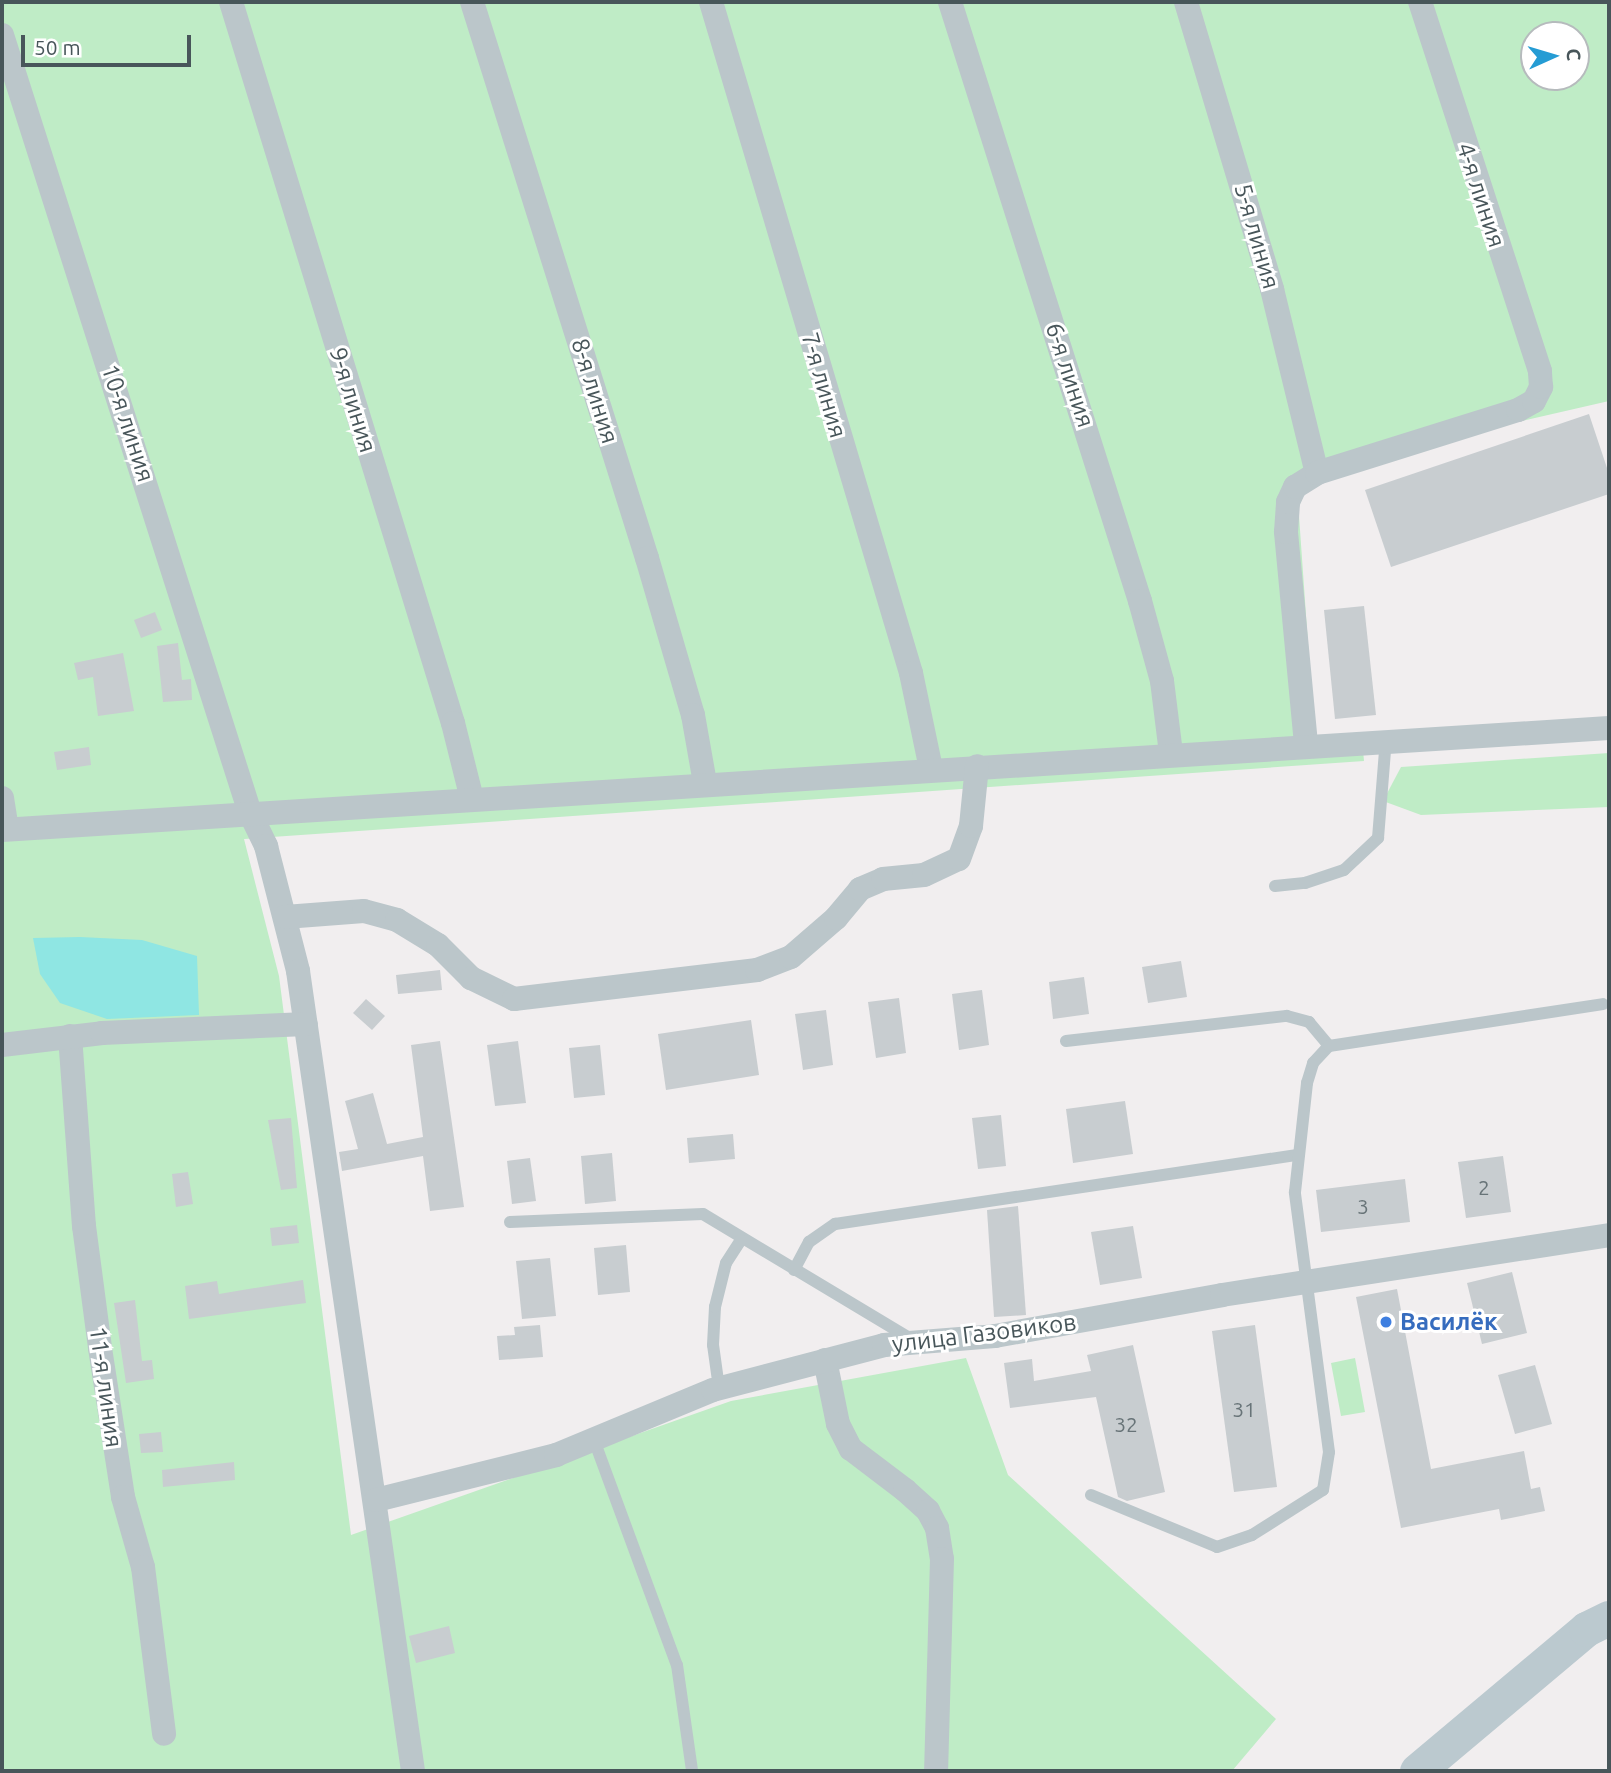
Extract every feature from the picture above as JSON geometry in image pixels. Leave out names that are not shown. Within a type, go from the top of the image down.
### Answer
[{"type":"street","name":"9-я линия","points":[[231,2],[453,723],[472,799]]},
{"type":"street","name":"8-я линия","points":[[472,2],[647,558],[695,725],[705,783]]},
{"type":"street","name":"7-я линия","points":[[711,2],[911,673],[931,769]]},
{"type":"street","name":"6-я линия","points":[[950,2],[1140,601],[1162,681],[1171,753]]},
{"type":"street","name":"5-я линия","points":[[1186,2],[1272,289],[1317,473]]},
{"type":"street","name":"4-я линия","points":[[1317,473],[1518,410],[1534,401],[1541,387],[1540,371],[1420,2]]},
{"type":"street","name":"10-я линия","points":[[2,35],[250,813],[266,846],[285,917],[306,1024],[363,1440],[376,1500],[413,1771]]},
{"type":"street","points":[[1306,744],[1286,532],[1288,502],[1295,487],[1317,473]]},
{"type":"street","points":[[2,798],[4,829],[1306,744],[1609,728]]},
{"type":"street","points":[[285,917],[364,911],[397,920],[438,945],[471,978],[514,999],[757,970],[791,957],[836,918],[860,888],[883,879],[924,875],[959,859],[971,826],[977,766]]},
{"type":"street","points":[[2,1045],[70,1036],[306,1024]]},
{"type":"street","name":"11-я линия","points":[[70,1036],[84,1226],[100,1348],[123,1497],[143,1567],[164,1734]]},
{"type":"street","name":"улица Газовиков","points":[[376,1500],[444,1486],[594,1440],[719,1388],[884,1345],[995,1336],[1304,1283],[1609,1236]]},
{"type":"street","points":[[825,1360],[838,1424],[851,1449],[928,1511],[937,1528],[942,1559],[936,1771]]},
{"type":"street","points":[[1417,1771],[1586,1629],[1609,1618]]},
{"type":"lane","points":[[1275,886],[1305,883],[1343,870],[1378,838],[1386,739]]},
{"type":"lane","points":[[1091,1495],[1217,1547],[1252,1535],[1323,1490],[1329,1452],[1304,1283],[1295,1192],[1307,1083],[1314,1063],[1329,1046],[1603,1004]]},
{"type":"lane","points":[[1066,1041],[1287,1016],[1309,1022],[1329,1046]]},
{"type":"lane","points":[[794,1270],[809,1242],[835,1224],[1299,1155]]},
{"type":"lane","points":[[510,1222],[703,1214],[741,1240],[917,1343]]},
{"type":"lane","points":[[719,1388],[713,1345],[715,1307],[726,1263],[741,1240]]},
{"type":"lane","points":[[594,1440],[677,1665],[692,1771]]},
{"type":"green space","points":[[2,2],[1609,2],[1609,401],[1296,473],[1315,743],[1362,740],[1364,761],[244,839],[279,976],[351,1535],[731,1401],[966,1358],[1008,1475],[1276,1719],[1232,1771],[2,1771]]},
{"type":"green space","points":[[1609,753],[1609,807],[1421,815],[1383,801],[1401,767]]},
{"type":"green space","points":[[1355,1358],[1365,1412],[1341,1416],[1331,1363]]},
{"type":"water","points":[[33,938],[142,940],[197,956],[199,1015],[107,1019],[60,1003],[40,974]]},
{"type":"building","points":[[1589,414],[1609,474],[1609,494],[1391,567],[1365,490]]},
{"type":"building","points":[[1364,606],[1376,715],[1335,719],[1324,610]]},
{"type":"building","points":[[155,612],[162,630],[141,638],[134,620]]},
{"type":"building","points":[[178,643],[182,680],[191,679],[192,700],[163,702],[157,646]]},
{"type":"building","points":[[123,653],[134,711],[98,716],[93,677],[78,680],[74,663]]},
{"type":"building","points":[[89,747],[91,765],[57,770],[54,752]]},
{"type":"building","points":[[1181,961],[1187,997],[1148,1003],[1142,967]]},
{"type":"building","points":[[440,970],[442,990],[398,994],[396,975]]},
{"type":"building","points":[[1084,977],[1089,1014],[1053,1019],[1049,982]]},
{"type":"building","points":[[982,990],[989,1045],[959,1050],[952,994]]},
{"type":"building","points":[[899,998],[906,1053],[876,1058],[868,1002]]},
{"type":"building","points":[[366,999],[385,1016],[372,1030],[353,1013]]},
{"type":"building","points":[[826,1010],[833,1065],[803,1070],[795,1014]]},
{"type":"building","points":[[751,1020],[759,1075],[666,1090],[658,1034]]},
{"type":"building","points":[[440,1041],[464,1207],[430,1211],[423,1156],[342,1171],[339,1152],[358,1149],[345,1101],[373,1093],[387,1144],[423,1137],[411,1045]]},
{"type":"building","points":[[518,1041],[526,1103],[495,1106],[487,1045]]},
{"type":"building","points":[[600,1045],[605,1095],[574,1098],[569,1048]]},
{"type":"building","points":[[1125,1101],[1133,1154],[1073,1163],[1066,1109]]},
{"type":"building","points":[[1001,1115],[1006,1166],[978,1169],[972,1118]]},
{"type":"building","points":[[291,1118],[297,1188],[281,1190],[268,1120]]},
{"type":"building","points":[[733,1134],[735,1159],[689,1163],[687,1138]]},
{"type":"building","points":[[612,1153],[616,1201],[585,1204],[581,1156]]},
{"type":"building","points":[[1503,1156],[1511,1212],[1466,1218],[1458,1162]]},
{"type":"building","points":[[530,1158],[536,1201],[512,1204],[507,1161]]},
{"type":"building","points":[[188,1172],[193,1204],[176,1207],[172,1174]]},
{"type":"building","points":[[1405,1179],[1410,1222],[1321,1232],[1316,1190]]},
{"type":"building","points":[[1018,1206],[1026,1315],[994,1317],[987,1210]]},
{"type":"building","points":[[297,1225],[299,1243],[272,1246],[270,1228]]},
{"type":"building","points":[[1133,1226],[1142,1278],[1100,1285],[1091,1232]]},
{"type":"building","points":[[626,1245],[630,1292],[598,1295],[594,1248]]},
{"type":"building","points":[[550,1258],[556,1316],[522,1319],[516,1261]]},
{"type":"building","points":[[1512,1272],[1527,1333],[1482,1344],[1467,1283]]},
{"type":"building","points":[[303,1280],[306,1303],[189,1319],[185,1286],[217,1281],[219,1294]]},
{"type":"building","points":[[1397,1289],[1431,1469],[1524,1451],[1531,1489],[1540,1487],[1545,1511],[1501,1520],[1499,1509],[1401,1528],[1356,1297]]},
{"type":"building","points":[[135,1300],[142,1361],[152,1360],[154,1379],[126,1383],[114,1303]]},
{"type":"building","points":[[540,1325],[543,1357],[499,1360],[497,1336],[515,1335],[514,1327]]},
{"type":"building","points":[[1255,1325],[1277,1487],[1234,1492],[1212,1331]]},
{"type":"building","points":[[1133,1345],[1165,1492],[1127,1501],[1118,1497],[1096,1397],[1010,1408],[1004,1363],[1032,1359],[1034,1381],[1091,1371],[1087,1355]]},
{"type":"building","points":[[1535,1365],[1552,1424],[1515,1434],[1498,1375]]},
{"type":"building","points":[[161,1432],[163,1452],[141,1453],[139,1434]]},
{"type":"building","points":[[234,1462],[235,1480],[163,1487],[162,1470]]},
{"type":"building","points":[[449,1626],[455,1653],[416,1663],[409,1636]]},
{"type":"place","name":"Василёк","points":[[1386,1322]]}]
